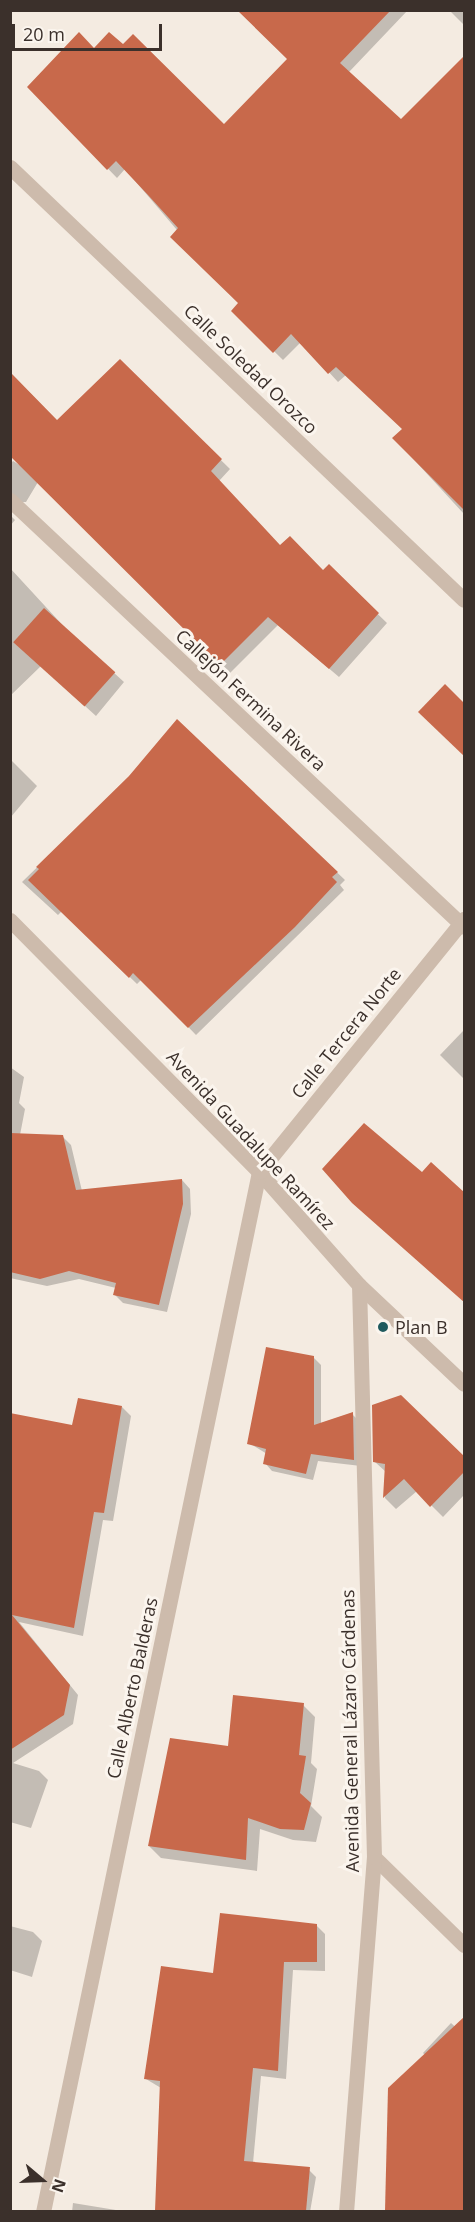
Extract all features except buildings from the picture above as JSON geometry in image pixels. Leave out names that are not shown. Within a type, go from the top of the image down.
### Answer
[{"type":"street","name":"Calle Soledad Orozco","points":[[10,167],[465,600]]},
{"type":"street","name":"Callejón Fermina Rivera","points":[[10,500],[463,923]]},
{"type":"street","name":"Avenida Guadalupe Ramírez","points":[[10,920],[259,1172],[359,1285],[465,1384]]},
{"type":"street","name":"Calle Tercera Norte","points":[[259,1172],[463,923]]},
{"type":"street","name":"Calle Alberto Balderas","points":[[43,2211],[259,1172]]},
{"type":"street","name":"Avenida General Lázaro Cárdenas","points":[[346,2211],[374,1857],[359,1285]]},
{"type":"street","points":[[374,1857],[465,1945]]},
{"type":"place","name":"Plan B","points":[[383,1327]]}]
